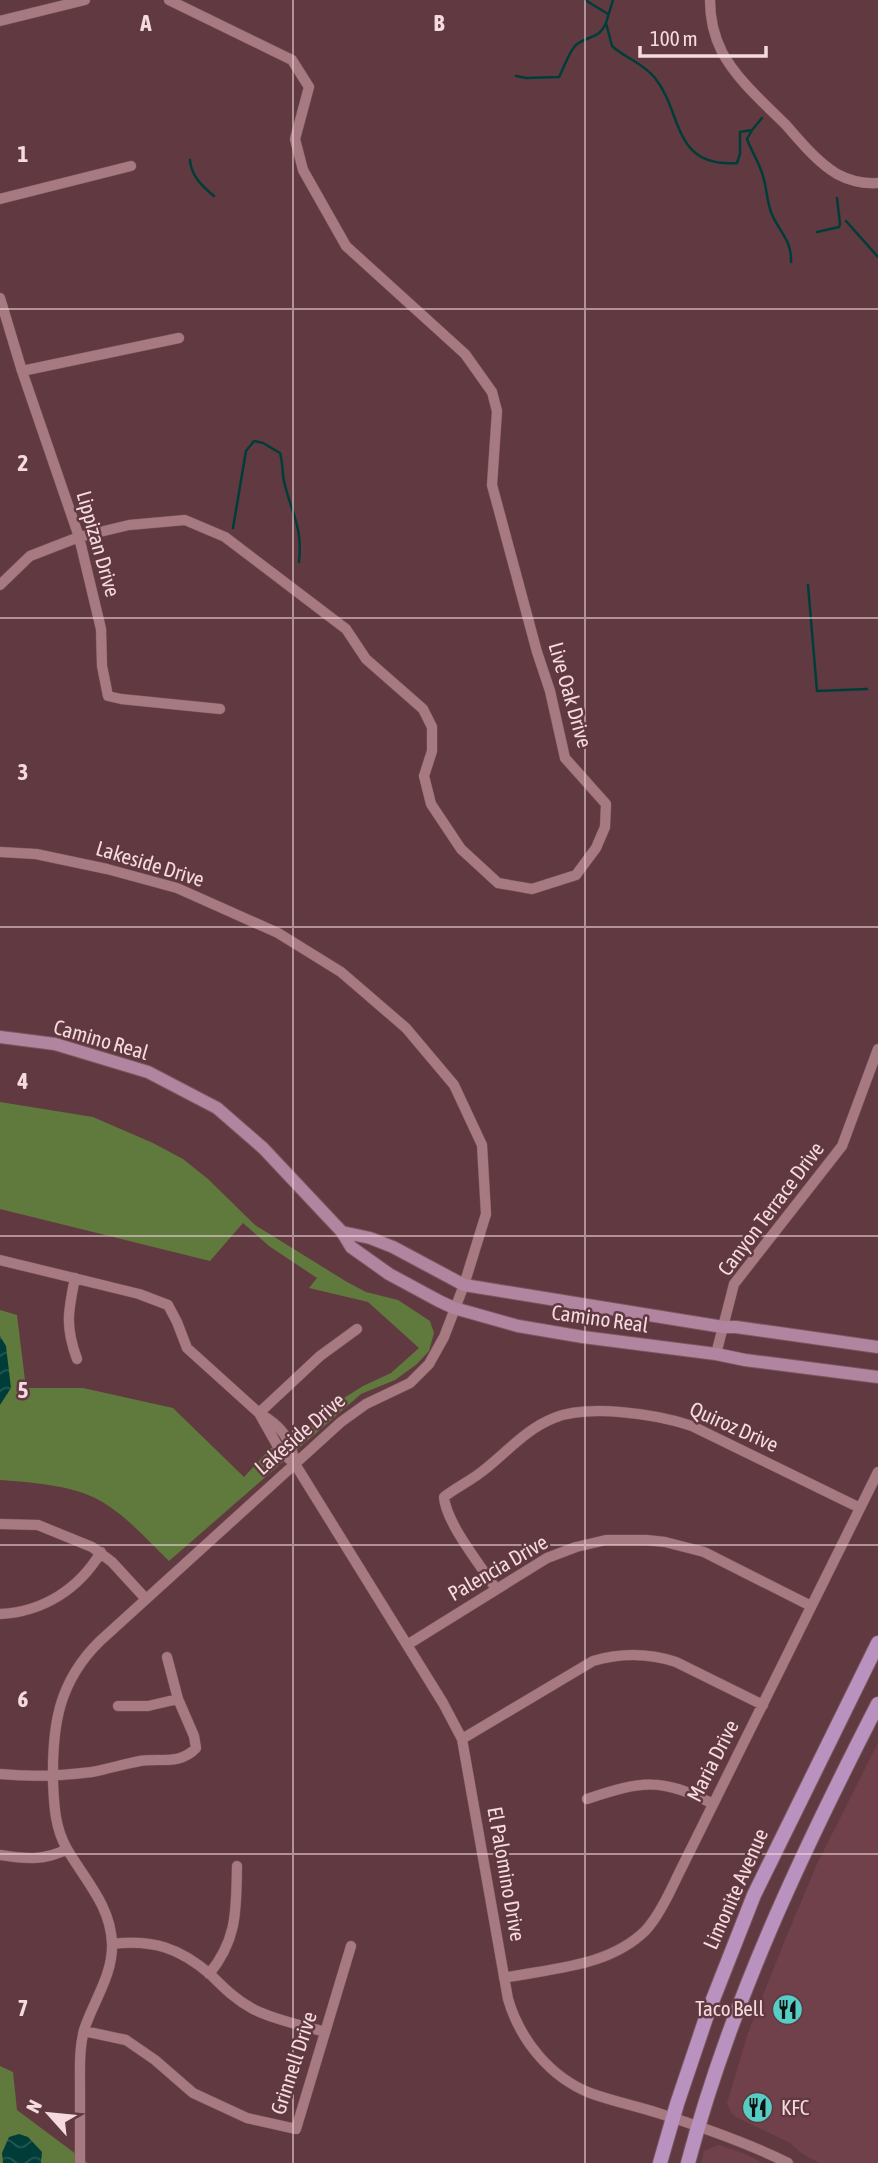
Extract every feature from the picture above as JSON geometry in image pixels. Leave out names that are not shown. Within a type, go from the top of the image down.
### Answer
[{"type":"main road","name":"Camino Real","points":[[0,1037],[55,1044],[148,1072],[217,1108],[263,1148],[342,1232],[351,1247],[389,1274],[454,1308],[531,1328],[878,1377]]},
{"type":"main road","name":"Camino Real","points":[[342,1232],[370,1238],[393,1247],[464,1285],[723,1327],[878,1347]]},
{"type":"main road","name":"Limonite Avenue","points":[[660,2163],[672,2118],[708,2012],[754,1895],[878,1643]]},
{"type":"main road","points":[[688,2163],[735,2013],[757,1955],[797,1865],[878,1704]]},
{"type":"street","points":[[0,21],[85,0]]},
{"type":"street","name":"Live Oak Drive","points":[[0,585],[30,556],[79,537],[129,525],[185,520],[225,537],[346,629],[366,659],[423,709],[432,727],[432,751],[424,776],[431,804],[461,849],[498,883],[532,889],[576,875],[596,848],[605,827],[606,804],[565,758],[550,691],[492,485],[497,411],[492,393],[465,354],[346,246],[303,170],[295,139],[309,87],[292,61],[169,0]]},
{"type":"street","points":[[710,0],[718,44],[729,64],[744,82],[827,168],[846,179],[878,183]]},
{"type":"street","points":[[0,199],[131,166]]},
{"type":"street","name":"Lippizan Drive","points":[[0,298],[79,537],[101,629],[102,666],[108,696],[220,709]]},
{"type":"street","points":[[22,371],[179,338]]},
{"type":"street","name":"Lakeside Drive","points":[[0,852],[36,854],[177,888],[278,933],[341,972],[406,1028],[454,1084],[482,1145],[486,1214],[464,1285],[444,1337],[429,1364],[410,1383],[355,1411],[295,1464],[93,1648],[67,1684],[54,1725],[53,1776],[57,1825],[67,1849],[101,1903],[112,1944],[110,1965],[84,2031],[80,2059],[80,2163]]},
{"type":"street","name":"Canyon Terrace Drive","points":[[716,1354],[734,1284],[842,1146],[874,1075],[878,1049]]},
{"type":"street","name":"El Palomino Drive","points":[[0,1260],[139,1294],[168,1305],[187,1348],[259,1413],[274,1421],[291,1443],[295,1464]]},
{"type":"street","points":[[75,1278],[67,1314],[69,1338],[77,1359]]},
{"type":"street","points":[[259,1413],[292,1380],[357,1329]]},
{"type":"street","name":"Quiroz Drive","points":[[496,1589],[452,1521],[445,1508],[444,1497],[483,1471],[532,1429],[553,1418],[577,1412],[602,1410],[679,1421],[860,1508]]},
{"type":"street","name":"El Palomino Drive","points":[[259,1413],[281,1452],[295,1464],[443,1703],[462,1739],[504,1978],[519,2029],[538,2054],[582,2089],[698,2126],[763,2150],[788,2163]]},
{"type":"street","points":[[271,1436],[279,1428]]},
{"type":"street","name":"Maria Drive","points":[[504,1978],[569,1967],[606,1956],[632,1941],[656,1916],[878,1472]]},
{"type":"street","points":[[0,1524],[38,1525],[78,1539],[113,1562],[146,1599]]},
{"type":"street","name":"Palencia Drive","points":[[407,1645],[547,1558],[606,1540],[666,1542],[704,1552],[811,1606]]},
{"type":"street","points":[[0,1614],[32,1609],[63,1594],[75,1584],[101,1552]]},
{"type":"street","points":[[462,1739],[593,1661],[625,1655],[662,1657],[676,1662],[763,1705]]},
{"type":"street","points":[[0,1774],[53,1776],[140,1761],[183,1759],[196,1748],[194,1736],[178,1699],[167,1657]]},
{"type":"street","points":[[118,1706],[148,1706],[178,1699]]},
{"type":"street","points":[[587,1799],[632,1785],[650,1784],[680,1788],[713,1804]]},
{"type":"street","points":[[0,1854],[18,1858],[44,1858],[67,1849]]},
{"type":"street","points":[[209,1974],[228,1945],[231,1935],[237,1866]]},
{"type":"street","points":[[112,1944],[137,1941],[163,1946],[182,1954],[255,2010],[325,2032]]},
{"type":"street","name":"Grinnell Drive","points":[[84,2031],[125,2040],[155,2060],[193,2093],[247,2118],[296,2129],[351,1946]]},
{"type":"shaded area","points":[[878,1743],[878,2163],[819,2163],[790,2143],[736,2117],[727,2103],[748,2033],[785,1940],[817,1864]]},
{"type":"shaded area","points":[[718,2145],[763,2163],[701,2163],[704,2151]]},
{"type":"green space","points":[[0,1102],[93,1117],[183,1159],[208,1179],[255,1225],[347,1282],[366,1292],[398,1300],[430,1321],[434,1333],[429,1351],[417,1364],[395,1380],[361,1394],[169,1561],[128,1521],[93,1497],[61,1487],[0,1480],[0,1310],[17,1315],[26,1388],[83,1388],[173,1408],[244,1477],[271,1448],[304,1432],[336,1403],[391,1373],[419,1348],[368,1302],[309,1288],[317,1278],[269,1246],[243,1223],[210,1261],[0,1209]]},
{"type":"green space","points":[[0,2066],[13,2072],[17,2110],[88,2163],[0,2163]]},
{"type":"water","points":[[0,1336],[6,1346],[11,1388],[0,1405]]},
{"type":"water","points":[[19,2134],[28,2137],[42,2152],[41,2163],[3,2163],[2,2153],[9,2137]]},
{"type":"waterway","points":[[585,0],[608,14]]},
{"type":"waterway","points":[[613,0],[606,23],[612,46],[655,78],[664,92],[682,135],[690,148],[701,157],[716,162],[737,163],[740,154],[740,132],[752,130],[762,118]]},
{"type":"waterway","points":[[516,76],[559,77],[575,46],[599,33],[606,23]]},
{"type":"waterway","points":[[752,130],[747,139],[763,175],[771,212],[787,241],[791,262]]},
{"type":"waterway","points":[[190,160],[195,176],[214,196]]},
{"type":"waterway","points":[[817,232],[839,227],[837,198]]},
{"type":"waterway","points":[[846,221],[878,257]]},
{"type":"waterway","points":[[233,528],[246,451],[254,441],[263,443],[280,453],[284,481],[298,529],[299,562]]},
{"type":"waterway","points":[[808,585],[817,691],[867,689]]},
{"type":"place","name":"Taco Bell","points":[[787,2009]]},
{"type":"place","name":"KFC","points":[[758,2108]]}]
